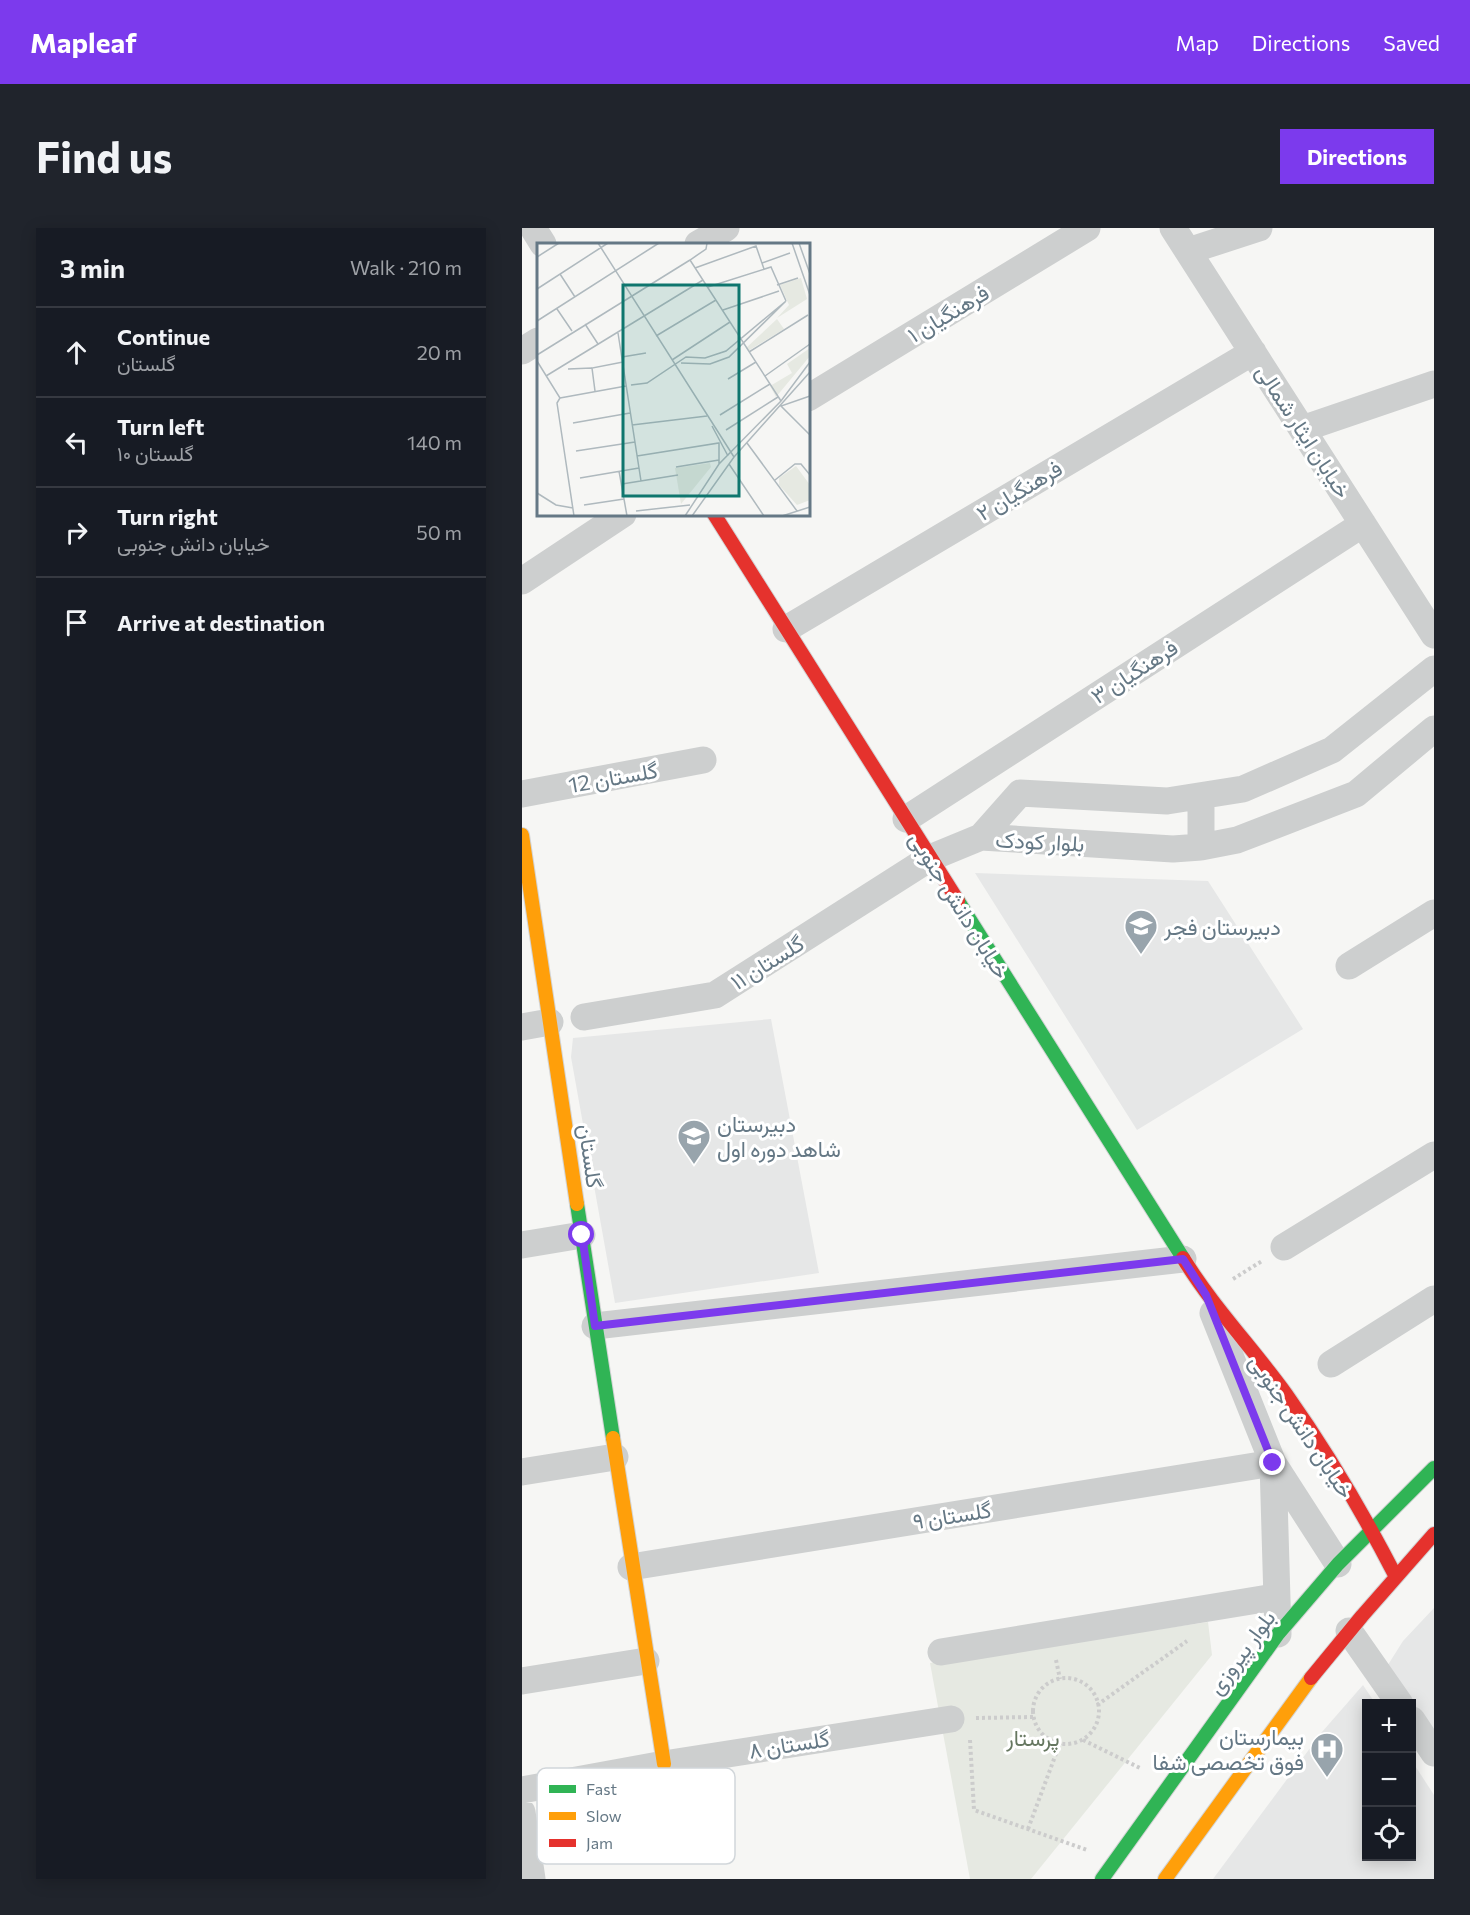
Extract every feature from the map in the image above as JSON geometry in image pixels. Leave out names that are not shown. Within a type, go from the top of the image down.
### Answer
[{"type":"street","points":[[533,228],[542,243]]},
{"type":"street","points":[[700,243],[726,228]]},
{"type":"street","name":"فرهنگیان ۱","points":[[810,397],[1087,228]]},
{"type":"street","name":"خیابان ایثار شمالی","points":[[1173,228],[1434,635]]},
{"type":"street","points":[[1188,250],[1258,228]]},
{"type":"street","points":[[522,351],[537,342]]},
{"type":"street","name":"فرهنگیان ۲","points":[[786,629],[1253,352]]},
{"type":"street","points":[[1302,429],[1434,384]]},
{"type":"street","points":[[522,581],[620,516]]},
{"type":"street","name":"خیابان دانش جنوبی","points":[[715,516],[1206,1295],[1286,1394],[1372,1531],[1395,1575]]},
{"type":"street","name":"فرهنگیان ۳","points":[[906,819],[1363,524]]},
{"type":"street","name":"بلوار کودک","points":[[981,837],[1020,793],[1167,801],[1243,789],[1332,750],[1434,669]]},
{"type":"street","name":"بلوار کودک","points":[[981,837],[1173,849],[1201,847],[1237,840],[1356,794],[1434,729]]},
{"type":"street","points":[[1000,758],[1020,793]]},
{"type":"street","name":"گلستان 12","points":[[522,794],[703,760]]},
{"type":"street","points":[[1201,797],[1201,847]]},
{"type":"street","name":"گلستان","points":[[522,835],[631,1567],[664,1764]]},
{"type":"street","name":"گلستان ۱۱","points":[[584,1017],[715,995],[930,858],[981,837]]},
{"type":"street","points":[[1349,966],[1434,913]]},
{"type":"street","points":[[522,1027],[550,1022]]},
{"type":"street","points":[[1284,1247],[1434,1155]]},
{"type":"street","points":[[522,1245],[582,1235]]},
{"type":"street","points":[[595,1326],[1183,1259]]},
{"type":"street","name":"خیابان دانش جنوبی","points":[[1206,1295],[1273,1463],[1357,1568]]},
{"type":"street","points":[[1331,1364],[1434,1299]]},
{"type":"street","points":[[522,1472],[615,1457]]},
{"type":"street","name":"خیابان دانش جنوبی","points":[[1273,1463],[1275,1597],[1278,1634]]},
{"type":"street","name":"گلستان ۹","points":[[631,1567],[1273,1463]]},
{"type":"street","name":"بلوار پیروزی","points":[[1102,1879],[1173,1784],[1278,1634],[1357,1568],[1372,1531],[1434,1468]]},
{"type":"street","points":[[1165,1879],[1278,1720],[1395,1575],[1434,1534]]},
{"type":"street","points":[[1357,1568],[1395,1575]]},
{"type":"street","points":[[942,1652],[1275,1597]]},
{"type":"street","points":[[1350,1631],[1397,1699]]},
{"type":"street","points":[[522,1681],[646,1661]]},
{"type":"street","name":"گلستان ۸","points":[[642,1768],[960,1719]]},
{"type":"street","points":[[1416,1726],[1434,1753]]},
{"type":"street","name":"گلستان ۸","points":[[522,1790],[537,1787]]},
{"type":"street","points":[[522,1812],[532,1879]]},
{"type":"path","points":[[1206,1295],[1284,1247]]},
{"type":"path","points":[[1097,1705],[1191,1637]]},
{"type":"path","points":[[1072,1679],[1086,1685],[1096,1698],[1097,1705],[1099,1713],[1094,1729],[1083,1740],[1068,1745],[1052,1742],[1039,1732],[1033,1717],[1034,1702],[1042,1688],[1056,1680],[1072,1679]]},
{"type":"path","points":[[1033,1717],[960,1719],[974,1810],[1116,1861]]},
{"type":"path","points":[[1083,1740],[1173,1784]]},
{"type":"path","points":[[1028,1829],[1060,1743]]},
{"type":"shaded area","name":"دبیرستان فجر","points":[[975,873],[1208,881],[1303,1029],[1137,1130]]},
{"type":"shaded area","name":"دبیرستان شاهد دوره اول","points":[[771,1019],[819,1273],[615,1303],[571,1057],[573,1038]]},
{"type":"shaded area","points":[[1434,1608],[1434,1732],[1416,1708],[1416,1699],[1409,1699],[1386,1668],[1403,1641]]},
{"type":"shaded area","name":"بیمارستان فوق تخصصی شفا","points":[[1363,1685],[1372,1699],[1362,1699],[1362,1861],[1416,1861],[1416,1767],[1434,1795],[1434,1879],[1213,1879],[1322,1732]]},
{"type":"green space","name":"پرستار","points":[[1208,1622],[1212,1655],[1031,1879],[970,1879],[930,1663]]},
{"type":"traffic: fast","points":[[958,901],[1183,1258]]},
{"type":"traffic: fast","points":[[577,1204],[613,1438]]},
{"type":"traffic: fast","points":[[1102,1879],[1278,1634],[1338,1564],[1434,1468]]},
{"type":"traffic: slow","points":[[522,835],[577,1204]]},
{"type":"traffic: slow","points":[[613,1438],[664,1764]]},
{"type":"traffic: slow","points":[[1165,1879],[1311,1678]]},
{"type":"traffic: jam","points":[[715,516],[958,901]]},
{"type":"traffic: jam","points":[[1183,1258],[1207,1293],[1301,1415],[1344,1483],[1395,1575]]},
{"type":"traffic: jam","points":[[1311,1678],[1434,1534]]},
{"type":"place","name":"دبیرستان فجر","points":[[1141,955]]},
{"type":"place","name":"دبیرستان شاهد دوره اول","points":[[694,1165]]},
{"type":"place","name":"بیمارستان فوق تخصصی شفا","points":[[1327,1778]]},
{"type":"route","points":[[582,1235],[595,1326],[1183,1259],[1206,1295],[1273,1463]]}]
